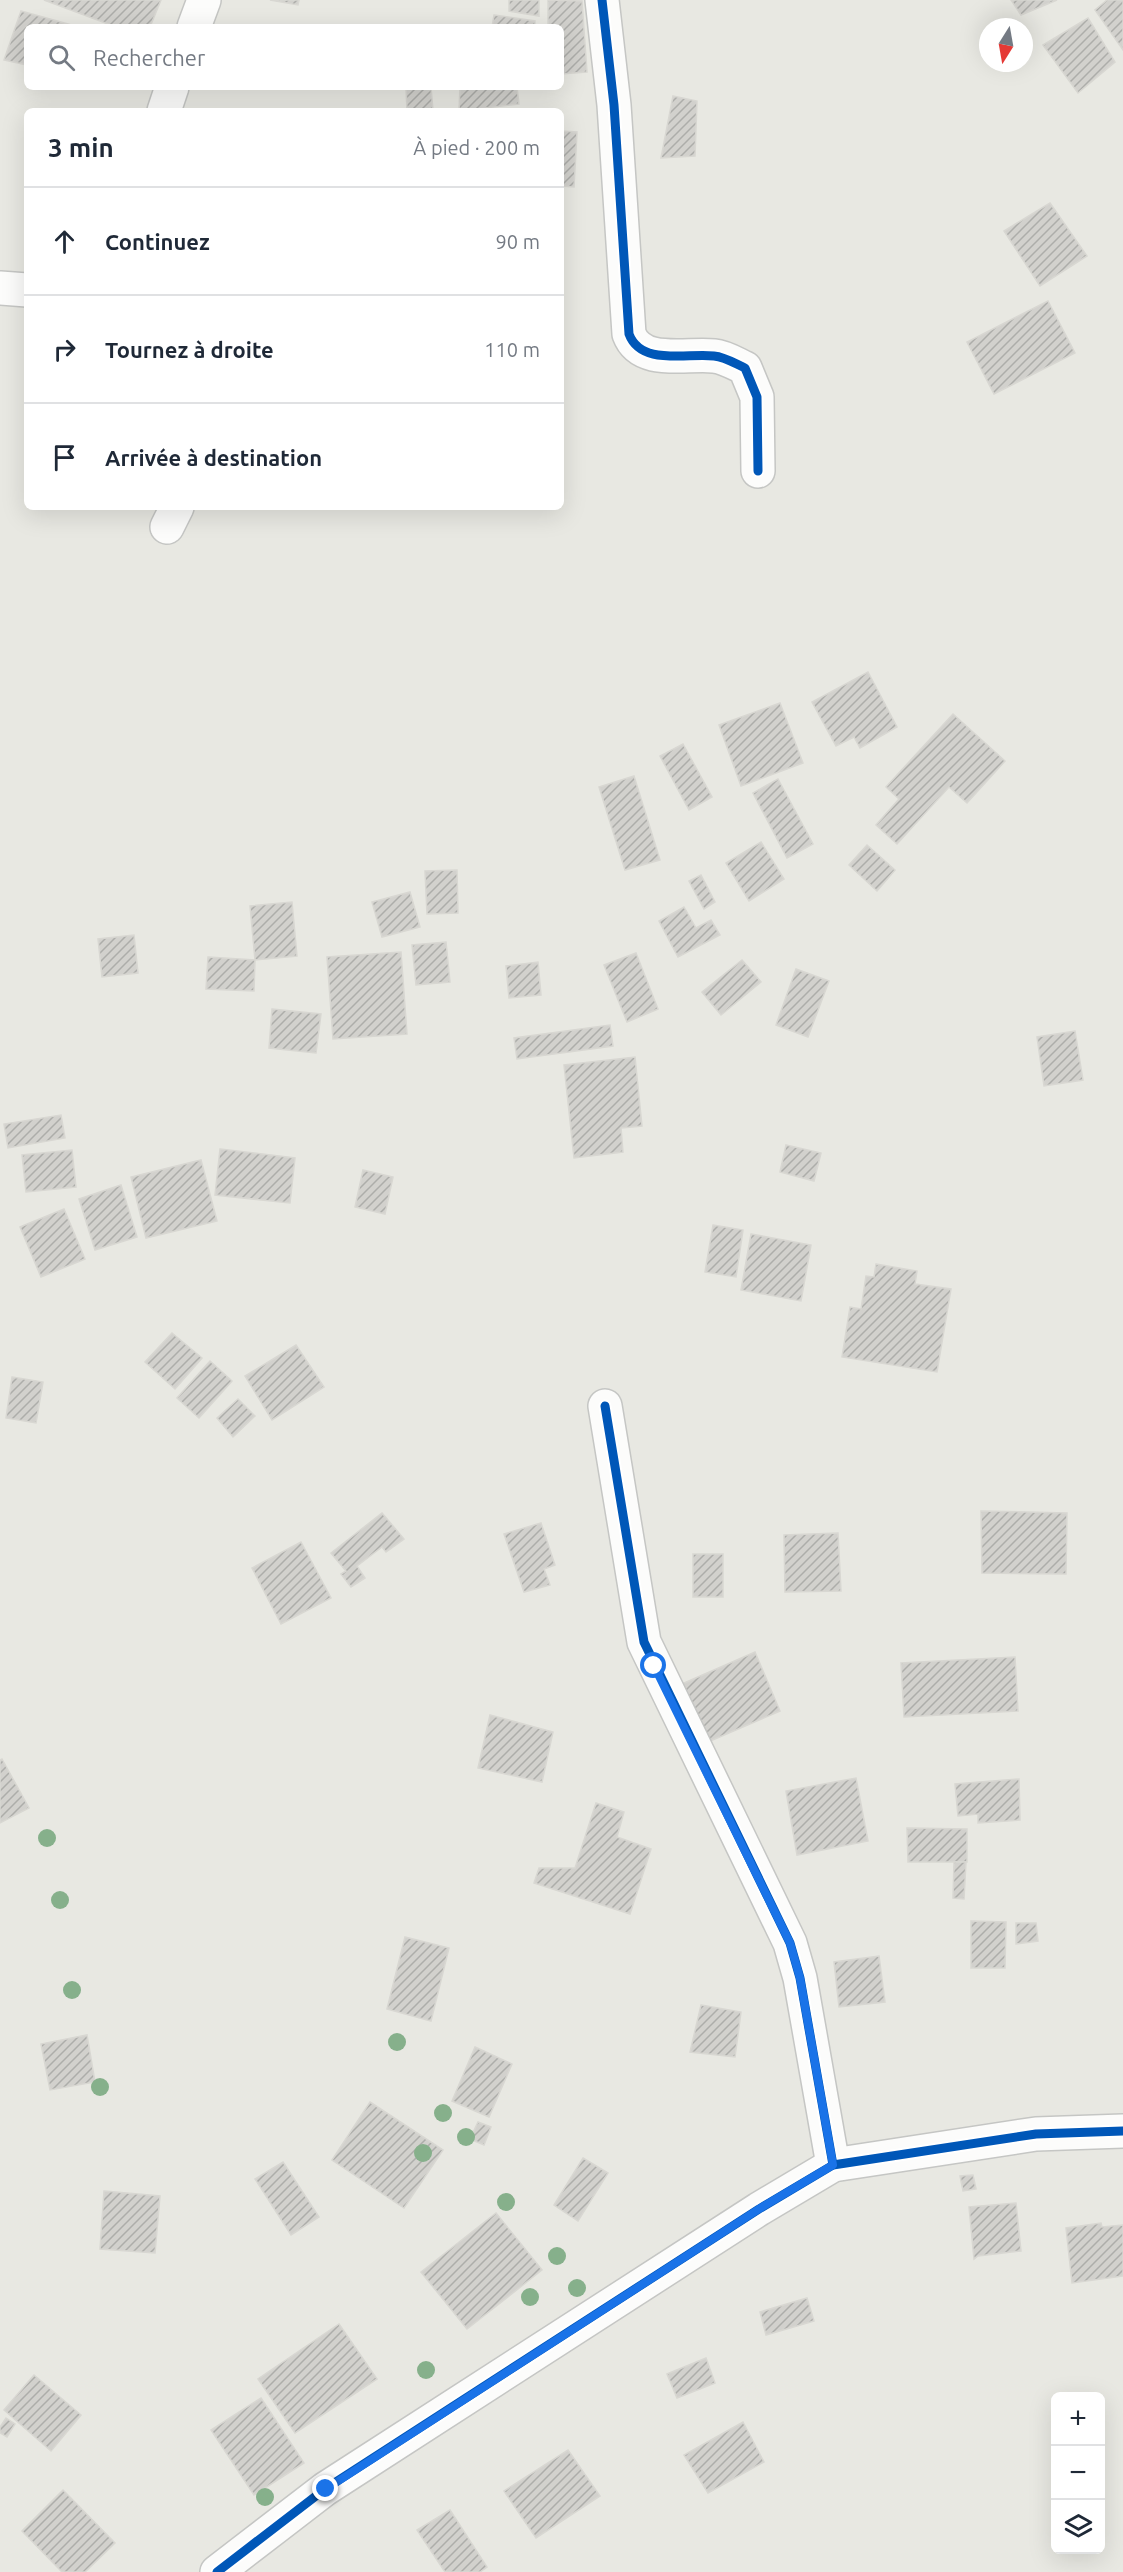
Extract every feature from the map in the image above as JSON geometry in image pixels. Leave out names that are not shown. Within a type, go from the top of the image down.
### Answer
[{"type":"street","points":[[195,24],[204,0]]},
{"type":"street","points":[[602,0],[614,105],[629,334],[633,345],[648,354],[717,356],[745,368],[757,397],[758,471]]},
{"type":"street","points":[[165,108],[171,90]]},
{"type":"street","points":[[0,288],[24,290]]},
{"type":"street","points":[[605,1406],[644,1642],[790,1943],[800,1978],[833,2165]]},
{"type":"street","points":[[217,2572],[326,2489],[759,2209],[833,2165],[1036,2134],[1123,2131]]},
{"type":"building","points":[[44,0],[161,0],[151,24],[108,24]]},
{"type":"building","points":[[270,0],[299,0],[298,5]]},
{"type":"building","points":[[509,0],[539,0],[539,16],[509,11]]},
{"type":"building","points":[[548,0],[582,1],[587,72],[564,74],[564,24],[548,24]]},
{"type":"building","points":[[1011,0],[1057,0],[1021,15]]},
{"type":"building","points":[[1107,0],[1123,0],[1123,50],[1095,10]]},
{"type":"building","points":[[21,11],[68,24],[24,24],[24,64],[4,60]]},
{"type":"building","points":[[494,15],[535,21],[535,24],[492,24]]},
{"type":"building","points":[[1088,18],[1115,62],[1078,93],[1043,45]]},
{"type":"building","points":[[406,90],[431,90],[433,108],[407,108]]},
{"type":"building","points":[[460,90],[517,90],[519,104],[459,108]]},
{"type":"building","points":[[673,96],[697,101],[695,156],[661,158]]},
{"type":"building","points":[[564,131],[577,132],[574,187],[564,186]]},
{"type":"building","points":[[1050,203],[1087,256],[1040,286],[1004,231]]},
{"type":"building","points":[[1048,301],[1075,353],[994,394],[967,342]]},
{"type":"building","points":[[868,672],[897,727],[860,748],[854,737],[836,746],[812,702]]},
{"type":"building","points":[[780,703],[803,763],[741,786],[719,725]]},
{"type":"building","points":[[953,714],[1005,761],[967,803],[949,787],[897,844],[876,825],[899,799],[886,787]]},
{"type":"building","points":[[683,744],[712,797],[689,810],[660,756]]},
{"type":"building","points":[[634,776],[660,860],[625,870],[599,787]]},
{"type":"building","points":[[778,779],[813,844],[787,858],[753,793]]},
{"type":"building","points":[[761,842],[784,879],[749,901],[726,863]]},
{"type":"building","points":[[867,845],[895,870],[877,891],[849,865]]},
{"type":"building","points":[[457,870],[458,913],[427,914],[425,871]]},
{"type":"building","points":[[701,875],[715,902],[704,909],[689,881]]},
{"type":"building","points":[[410,892],[420,927],[382,937],[372,902]]},
{"type":"building","points":[[292,902],[297,956],[255,960],[250,906]]},
{"type":"building","points":[[684,907],[696,928],[711,920],[720,935],[678,957],[659,921]]},
{"type":"building","points":[[134,935],[138,973],[102,977],[98,939]]},
{"type":"building","points":[[446,942],[450,982],[416,985],[412,945]]},
{"type":"building","points":[[401,952],[407,1034],[333,1039],[327,957]]},
{"type":"building","points":[[636,953],[658,1009],[627,1022],[604,965]]},
{"type":"building","points":[[208,957],[255,960],[254,991],[206,989]]},
{"type":"building","points":[[742,960],[761,982],[721,1015],[702,992]]},
{"type":"building","points":[[538,962],[541,995],[509,998],[506,966]]},
{"type":"building","points":[[796,969],[829,981],[808,1037],[776,1025]]},
{"type":"building","points":[[272,1009],[321,1014],[316,1053],[269,1048]]},
{"type":"building","points":[[610,1025],[613,1046],[517,1059],[514,1038]]},
{"type":"building","points":[[1075,1031],[1083,1080],[1044,1086],[1037,1037]]},
{"type":"building","points":[[635,1057],[642,1126],[621,1128],[623,1152],[574,1158],[564,1065]]},
{"type":"building","points":[[61,1115],[65,1138],[8,1148],[4,1124]]},
{"type":"building","points":[[786,1145],[821,1153],[814,1181],[780,1172]]},
{"type":"building","points":[[220,1149],[295,1158],[290,1203],[215,1195]]},
{"type":"building","points":[[72,1150],[76,1187],[26,1192],[22,1155]]},
{"type":"building","points":[[201,1160],[217,1221],[146,1238],[131,1177]]},
{"type":"building","points":[[363,1170],[393,1177],[385,1214],[355,1207]]},
{"type":"building","points":[[121,1185],[137,1237],[95,1250],[79,1199]]},
{"type":"building","points":[[64,1209],[85,1259],[41,1277],[20,1227]]},
{"type":"building","points":[[713,1225],[743,1230],[736,1277],[705,1272]]},
{"type":"building","points":[[751,1234],[811,1245],[801,1301],[741,1290]]},
{"type":"building","points":[[876,1264],[917,1271],[915,1284],[951,1289],[937,1372],[842,1357],[850,1307],[861,1309],[866,1276],[874,1277]]},
{"type":"building","points":[[172,1333],[202,1358],[175,1389],[145,1362]]},
{"type":"building","points":[[296,1345],[324,1387],[272,1420],[245,1376]]},
{"type":"building","points":[[210,1361],[232,1381],[199,1418],[177,1398]]},
{"type":"building","points":[[12,1377],[43,1382],[36,1423],[6,1418]]},
{"type":"building","points":[[238,1399],[255,1416],[233,1437],[217,1418]]},
{"type":"building","points":[[981,1511],[1067,1513],[1066,1574],[982,1573]]},
{"type":"building","points":[[382,1513],[404,1539],[386,1552],[382,1547],[357,1566],[365,1578],[351,1587],[341,1574],[346,1571],[331,1553]]},
{"type":"building","points":[[541,1523],[555,1565],[544,1569],[550,1585],[524,1592],[504,1534]]},
{"type":"building","points":[[838,1533],[841,1591],[785,1592],[784,1535]]},
{"type":"building","points":[[301,1542],[331,1598],[281,1624],[252,1568]]},
{"type":"building","points":[[693,1554],[723,1554],[723,1597],[693,1597]]},
{"type":"building","points":[[755,1652],[780,1711],[708,1742],[682,1684]]},
{"type":"building","points":[[1015,1657],[1018,1711],[904,1717],[901,1663]]},
{"type":"building","points":[[490,1715],[553,1732],[542,1782],[478,1768]]},
{"type":"building","points":[[2,1759],[29,1808],[0,1823],[0,1760]]},
{"type":"building","points":[[856,1778],[868,1841],[797,1855],[786,1791]]},
{"type":"building","points":[[1019,1779],[1020,1820],[978,1823],[978,1814],[958,1816],[955,1784]]},
{"type":"building","points":[[596,1803],[624,1812],[617,1837],[651,1849],[630,1914],[534,1883],[539,1868],[575,1868]]},
{"type":"building","points":[[907,1828],[967,1829],[967,1862],[908,1862]]},
{"type":"building","points":[[954,1862],[966,1862],[964,1899],[953,1898]]},
{"type":"building","points":[[971,1921],[1006,1922],[1005,1968],[971,1968]]},
{"type":"building","points":[[1016,1923],[1036,1923],[1038,1941],[1016,1944]]},
{"type":"building","points":[[405,1937],[449,1948],[431,2021],[387,2009]]},
{"type":"building","points":[[879,1956],[885,2002],[839,2007],[834,1962]]},
{"type":"building","points":[[701,2005],[741,2012],[735,2057],[690,2052]]},
{"type":"building","points":[[87,2035],[95,2082],[50,2090],[41,2044]]},
{"type":"building","points":[[475,2047],[512,2064],[489,2117],[452,2101]]},
{"type":"building","points":[[370,2102],[443,2150],[404,2208],[332,2160]]},
{"type":"building","points":[[478,2122],[491,2127],[484,2145],[470,2139]]},
{"type":"building","points":[[583,2158],[608,2173],[578,2221],[554,2205]]},
{"type":"building","points":[[283,2162],[319,2217],[291,2235],[255,2179]]},
{"type":"building","points":[[973,2175],[976,2189],[963,2191],[960,2176]]},
{"type":"building","points":[[104,2191],[160,2196],[155,2253],[100,2249]]},
{"type":"building","points":[[1016,2203],[1021,2251],[978,2256],[974,2259],[969,2207]]},
{"type":"building","points":[[496,2213],[542,2270],[467,2329],[421,2272]]},
{"type":"building","points":[[1101,2223],[1102,2227],[1123,2225],[1123,2276],[1072,2283],[1066,2228]]},
{"type":"building","points":[[807,2298],[814,2321],[766,2335],[760,2312]]},
{"type":"building","points":[[339,2324],[377,2379],[295,2433],[258,2379]]},
{"type":"building","points":[[706,2358],[715,2383],[677,2398],[667,2374]]},
{"type":"building","points":[[34,2375],[81,2415],[51,2451],[4,2410]]},
{"type":"building","points":[[261,2398],[304,2463],[254,2495],[211,2430]]},
{"type":"building","points":[[6,2418],[15,2424],[7,2437],[0,2433],[0,2427]]},
{"type":"building","points":[[743,2422],[764,2462],[708,2493],[684,2455]]},
{"type":"building","points":[[568,2450],[600,2496],[536,2538],[504,2491]]},
{"type":"building","points":[[63,2490],[115,2543],[85,2572],[62,2572],[22,2531]]},
{"type":"building","points":[[450,2510],[487,2567],[480,2572],[445,2572],[417,2530]]},
{"type":"cycle path","points":[[602,0],[614,105],[629,334],[643,351],[666,356],[714,356],[745,368],[757,397],[758,471]]},
{"type":"cycle path","points":[[605,1406],[644,1642],[790,1943],[800,1978],[833,2165]]},
{"type":"cycle path","points":[[217,2572],[325,2489],[759,2209],[833,2165],[1036,2134],[1123,2131]]},
{"type":"route","points":[[326,2489],[759,2209],[833,2165],[800,1978],[790,1943],[654,1666]]}]
